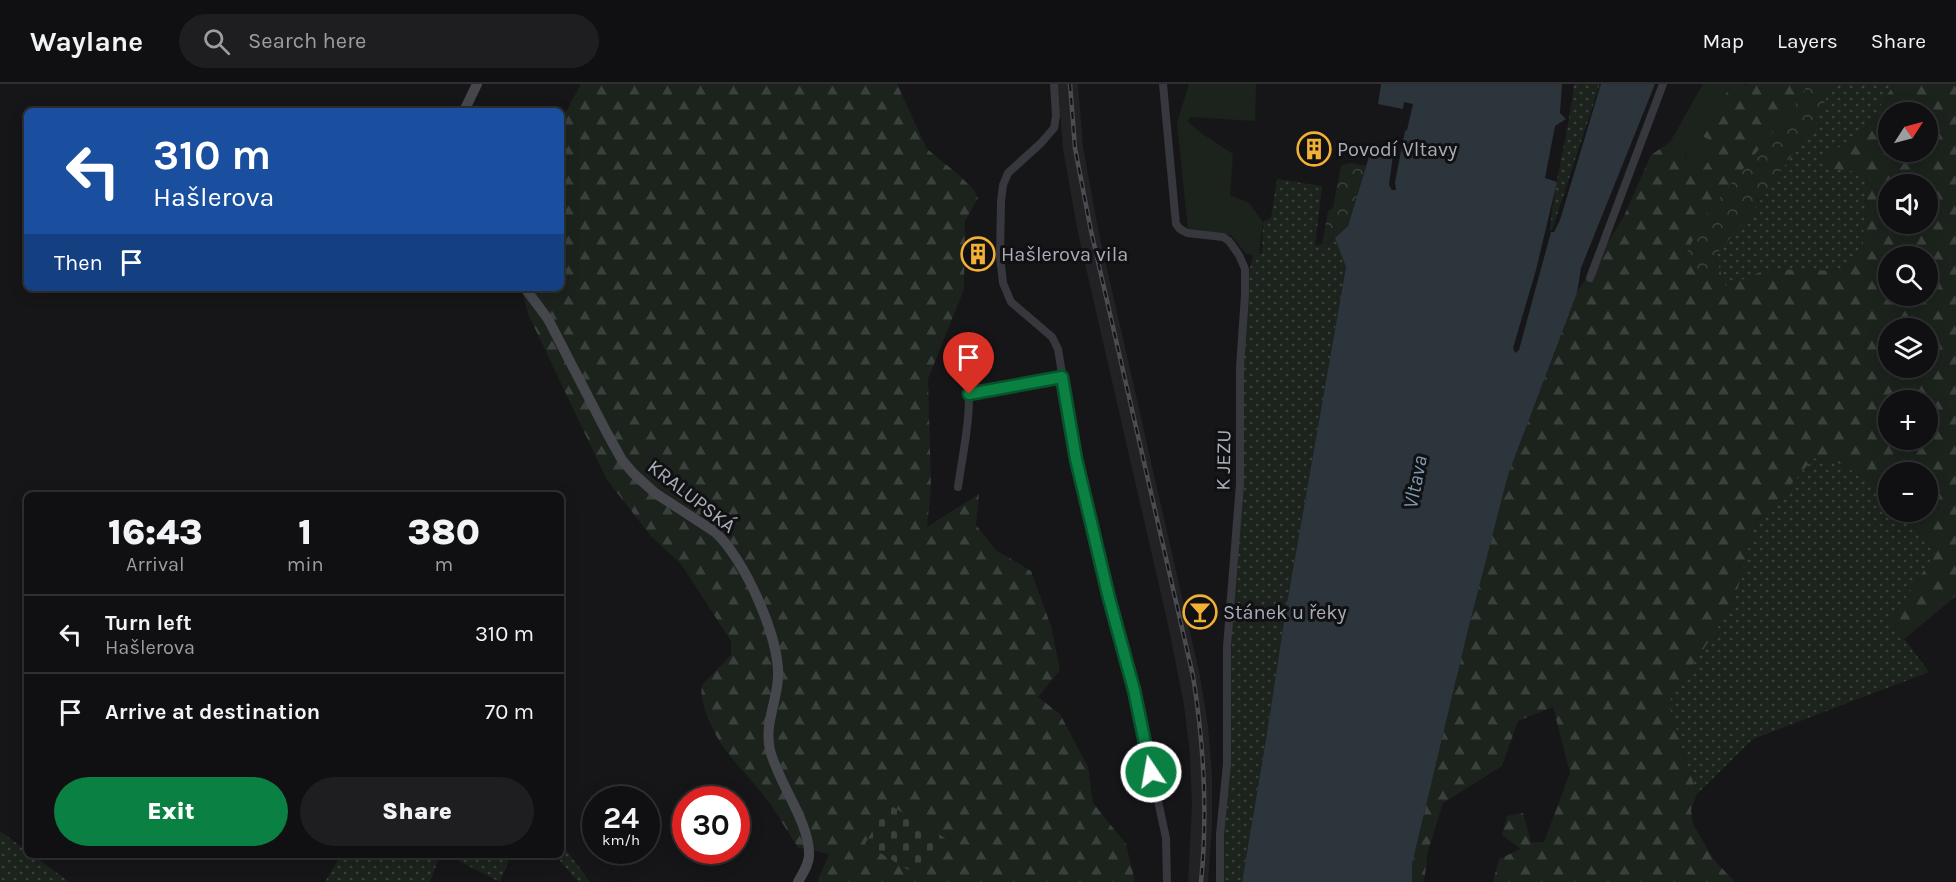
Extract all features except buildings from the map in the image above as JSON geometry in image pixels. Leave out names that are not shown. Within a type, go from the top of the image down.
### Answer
[{"type":"street","points":[[465,108],[477,84]]},
{"type":"street","points":[[1054,84],[1056,116],[1054,128],[1008,173],[1003,185],[1000,257],[1003,283],[1011,302],[1052,337],[1058,349],[1076,459],[1109,598],[1134,690],[1166,838],[1167,882]]},
{"type":"street","name":"K JEZU","points":[[1162,84],[1176,224],[1180,230],[1187,233],[1223,237],[1229,241],[1239,255],[1245,269],[1240,367],[1240,484],[1227,647],[1227,764],[1220,834],[1220,882]]},
{"type":"street","points":[[1590,278],[1663,84]]},
{"type":"street","name":"KRALUPSKÁ","points":[[527,291],[548,319],[607,433],[628,466],[654,493],[724,540],[745,570],[770,631],[776,652],[778,678],[769,719],[768,739],[776,767],[806,834],[810,854],[798,882]]},
{"type":"street","points":[[969,394],[1062,377]]},
{"type":"street","points":[[958,487],[969,394],[968,378]]},
{"type":"shaded area","points":[[1058,84],[1078,84],[1083,147],[1098,229],[1200,676],[1208,726],[1212,775],[1212,827],[1208,882],[1188,882],[1192,805],[1190,754],[1184,705],[1169,629],[1078,233],[1063,149]]},
{"type":"green space","points":[[581,84],[897,84],[927,149],[959,175],[973,189],[978,198],[965,221],[964,289],[928,379],[931,487],[927,527],[979,494],[976,525],[996,550],[1031,571],[1051,626],[1060,670],[1038,697],[1060,714],[1088,767],[1093,803],[1126,844],[1135,882],[817,882],[829,854],[799,849],[769,802],[724,748],[704,707],[703,684],[731,655],[731,641],[681,564],[651,536],[607,480],[529,316],[522,291],[564,291],[564,115]]},
{"type":"green space","points":[[1189,84],[1256,84],[1255,121],[1191,117],[1187,121],[1233,154],[1230,195],[1249,203],[1263,222],[1259,254],[1246,254],[1231,235],[1188,230],[1177,123]]},
{"type":"green space","points":[[1574,84],[1600,84],[1552,230],[1550,230],[1555,193]]},
{"type":"green space","points":[[1703,84],[1731,84],[1702,136],[1719,145],[1700,174],[1687,165],[1685,152],[1670,142]]},
{"type":"green space","points":[[1731,84],[1746,86],[1748,84],[1832,84],[1815,125],[1755,208],[1715,256],[1726,287],[1767,269],[1843,271],[1863,244],[1867,173],[1825,168],[1826,157],[1868,126],[1878,110],[1878,162],[1938,162],[1938,102],[1883,102],[1894,84],[1956,84],[1956,596],[1904,639],[1891,621],[1936,552],[1911,522],[1938,522],[1938,462],[1878,462],[1878,487],[1841,464],[1814,458],[1754,526],[1738,588],[1730,609],[1668,703],[1697,794],[1691,810],[1693,824],[1714,860],[1735,882],[1493,882],[1499,859],[1521,849],[1502,835],[1507,816],[1523,813],[1531,842],[1544,842],[1570,773],[1553,707],[1518,721],[1502,766],[1443,803],[1428,851],[1424,882],[1412,882],[1412,864],[1508,475],[1577,293],[1624,216],[1651,155],[1670,142],[1685,152],[1685,159],[1702,136]]},
{"type":"green space","points":[[1808,84],[1832,84],[1815,125],[1755,208],[1715,256],[1705,276],[1684,258],[1705,216],[1798,101]]},
{"type":"green space","points":[[1832,84],[1894,84],[1883,102],[1878,102],[1878,110],[1868,126],[1826,157],[1825,168],[1867,172],[1863,244],[1843,271],[1767,269],[1726,287],[1715,256],[1755,208],[1815,125]]},
{"type":"green space","points":[[1351,163],[1366,166],[1348,226],[1335,238],[1322,245],[1328,211],[1333,208],[1341,165]]},
{"type":"green space","points":[[1277,179],[1322,186],[1315,246],[1328,243],[1335,238],[1346,267],[1286,609],[1242,882],[1220,882],[1227,764],[1245,295],[1253,254],[1262,253],[1263,222],[1271,218]]},
{"type":"green space","points":[[1814,458],[1841,464],[1878,487],[1878,522],[1911,522],[1936,552],[1891,621],[1929,672],[1753,739],[1697,794],[1668,703],[1730,609],[1738,588],[1754,526]]},
{"type":"green space","points":[[888,804],[945,838],[922,878],[865,844]]},
{"type":"green space","points":[[0,831],[24,849],[24,858],[37,858],[69,882],[0,882]]},
{"type":"green space","points":[[564,847],[590,882],[578,882],[558,858],[564,858]]},
{"type":"green space","points":[[339,858],[439,858],[430,882],[325,882]]},
{"type":"green space","points":[[453,858],[510,858],[500,882]]},
{"type":"water","name":"Vltava","points":[[1381,84],[1562,84],[1560,113],[1566,119],[1555,126],[1545,178],[1557,182],[1536,270],[1513,348],[1515,353],[1519,350],[1551,232],[1554,232],[1560,220],[1601,84],[1655,84],[1581,268],[1577,293],[1508,475],[1412,864],[1412,882],[1242,882],[1286,609],[1346,267],[1335,238],[1348,226],[1371,150],[1393,155],[1389,185],[1392,190],[1396,190],[1395,182],[1405,131],[1413,104],[1404,102],[1403,109],[1378,104]]},
{"type":"railway","points":[[1070,84],[1075,148],[1091,231],[1193,676],[1204,779],[1201,882]]},
{"type":"place","name":"Povodí Vltavy","points":[[1314,149]]},
{"type":"place","name":"Hašlerova vila","points":[[978,254]]},
{"type":"place","name":"Stánek u řeky","points":[[1200,612]]},
{"type":"route","points":[[969,394],[1062,377],[1076,459],[1109,598],[1134,690],[1151,772]]}]
